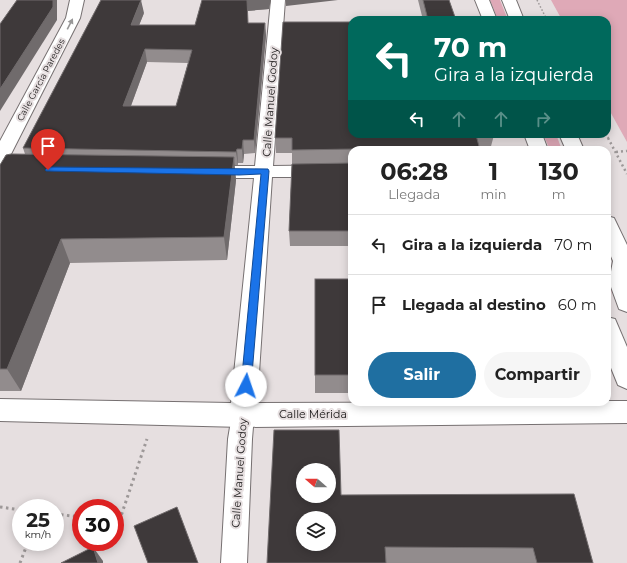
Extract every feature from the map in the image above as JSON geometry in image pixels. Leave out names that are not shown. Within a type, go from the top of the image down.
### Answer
[{"type":"main road","name":"Calle García Paredes","points":[[4,165],[73,18],[77,0]]},
{"type":"main road","name":"Calle Manuel Godoy","points":[[243,415],[265,171],[278,0]]},
{"type":"main road","points":[[482,0],[488,16]]},
{"type":"main road","points":[[510,1],[516,16]]},
{"type":"main road","points":[[191,172],[348,171]]},
{"type":"main road","points":[[611,232],[625,264],[621,276],[621,285],[627,303]]},
{"type":"main road","points":[[611,336],[627,378]]},
{"type":"main road","name":"Calle Mérida","points":[[0,410],[243,415],[627,412]]},
{"type":"street","name":"Calle Manuel Godoy","points":[[234,563],[240,439],[243,415]]},
{"type":"path","points":[[536,0],[545,16]]},
{"type":"path","points":[[608,138],[627,174]]},
{"type":"path","points":[[616,152],[627,151]]},
{"type":"path","points":[[124,507],[148,437]]},
{"type":"path","points":[[0,507],[12,509]]},
{"type":"path","points":[[20,563],[25,551]]},
{"type":"shaded area","points":[[490,0],[500,0],[506,16],[496,16]]},
{"type":"shaded area","points":[[551,0],[627,0],[627,142],[611,113],[611,16],[560,16]]},
{"type":"shaded area","points":[[545,138],[558,138],[560,146],[548,146]]},
{"type":"shaded area","points":[[611,266],[614,273],[611,295]]},
{"type":"building","points":[[17,0],[53,0],[53,7],[0,89],[0,24]]},
{"type":"building","points":[[101,0],[141,0],[131,25],[195,25],[202,0],[247,0],[248,23],[265,23],[254,140],[243,140],[242,149],[237,149],[236,152],[23,148]],"holes":[[[145,49],[192,50],[176,106],[123,106]]]},
{"type":"building","points":[[423,0],[449,0],[455,16],[427,16]]},
{"type":"building","points":[[283,22],[348,22],[348,138],[477,138],[479,146],[348,146],[348,149],[292,150],[292,138],[275,138]]},
{"type":"building","points":[[6,155],[234,157],[224,237],[61,239],[7,369],[0,369],[0,165]]},
{"type":"building","points":[[348,163],[348,231],[289,231],[292,164]]},
{"type":"building","points":[[315,279],[348,279],[348,375],[315,375]]},
{"type":"building","points":[[274,430],[339,430],[341,495],[574,494],[593,563],[537,563],[533,548],[385,547],[386,563],[267,563]]},
{"type":"building","points":[[177,507],[198,563],[148,563],[134,526]]},
{"type":"building","points":[[85,551],[94,551],[98,563],[61,563]]},
{"type":"route","points":[[48,170],[239,173],[265,171],[246,386]]}]
